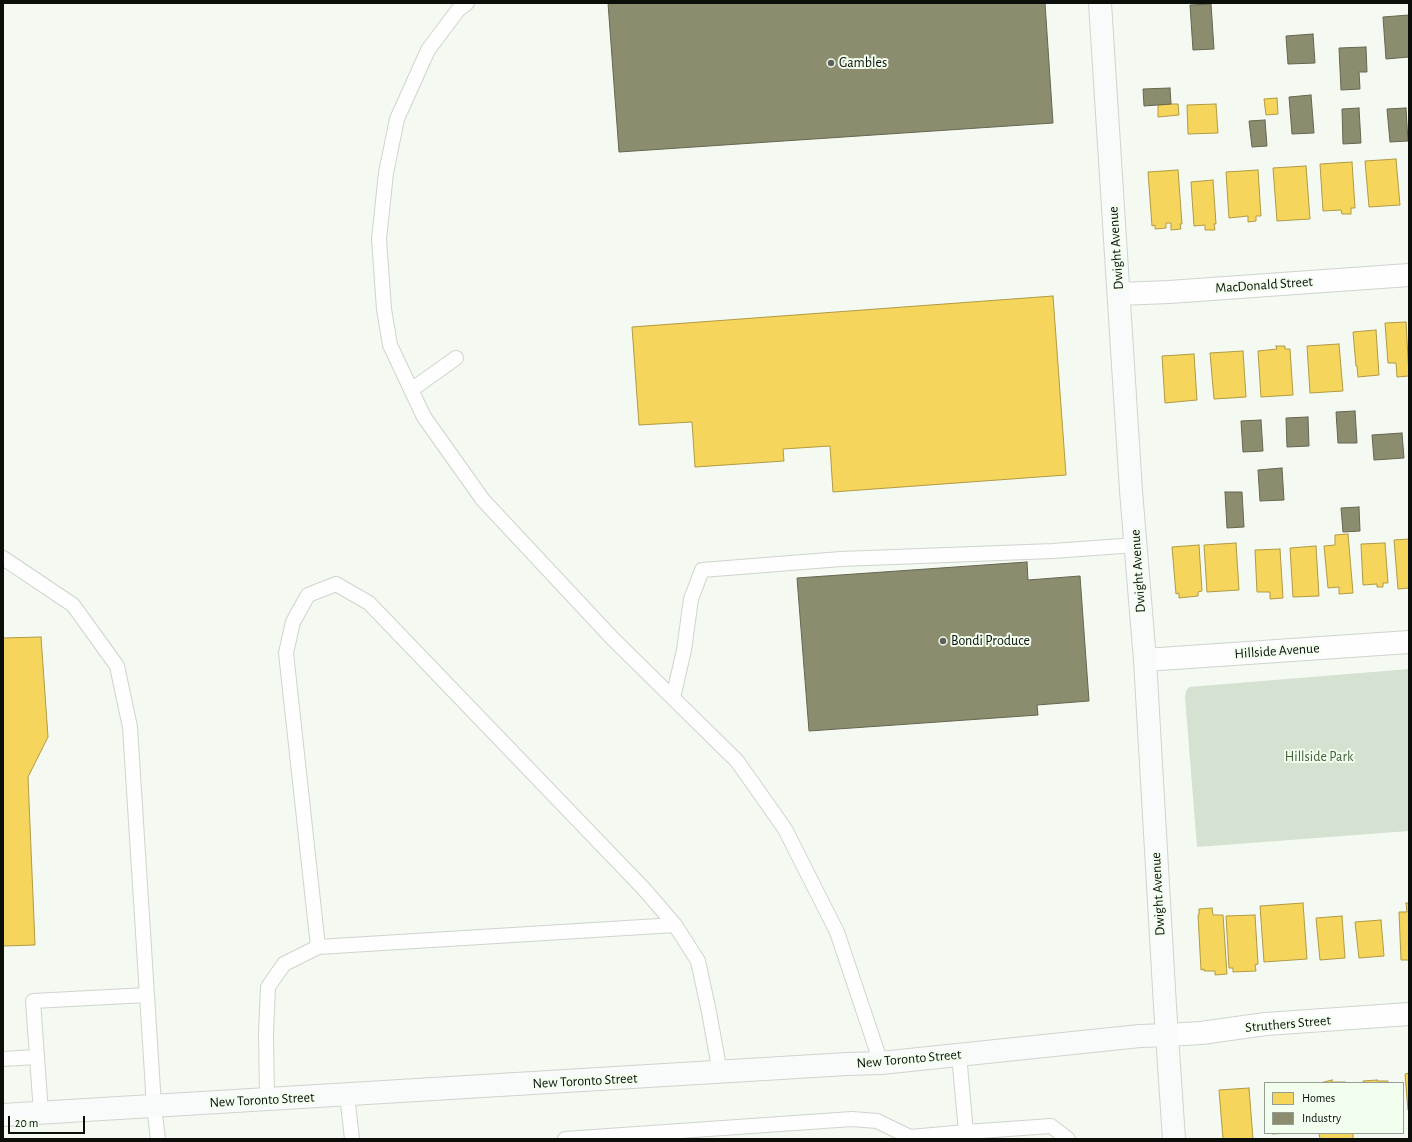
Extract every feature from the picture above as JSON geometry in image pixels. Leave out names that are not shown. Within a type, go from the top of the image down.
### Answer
[{"type":"street","name":"Dwight Avenue","points":[[1100,3],[1145,660],[1174,1139]]},
{"type":"street","name":"MacDonald Street","points":[[1119,294],[1169,292],[1409,275]]},
{"type":"street","name":"Hillside Avenue","points":[[1145,660],[1409,642]]},
{"type":"street","name":"Struthers Street","points":[[1167,1035],[1201,1033],[1266,1024],[1409,1014]]},
{"type":"street","name":"New Toronto Street","points":[[3,1115],[881,1063],[1140,1036],[1167,1035]]},
{"type":"lane","points":[[467,3],[458,10],[428,50],[397,118],[386,173],[379,239],[384,309],[390,345],[424,417],[483,500],[613,639],[737,761],[785,829],[837,932],[881,1063]]},
{"type":"lane","points":[[411,390],[456,358]]},
{"type":"lane","points":[[673,698],[684,650],[691,599],[702,570],[841,559],[1053,551],[1136,545]]},
{"type":"lane","points":[[3,558],[73,606],[117,666],[130,727],[154,1106],[158,1139]]},
{"type":"lane","points":[[318,947],[286,653],[293,622],[308,595],[336,584],[369,603],[644,889],[675,925],[698,961],[710,1012],[720,1073]]},
{"type":"lane","points":[[267,1099],[266,1034],[268,987],[284,964],[318,947],[675,925]]},
{"type":"lane","points":[[41,1113],[33,1002],[147,995]]},
{"type":"lane","points":[[959,1055],[966,1132]]},
{"type":"lane","points":[[3,1059],[36,1057]]},
{"type":"lane","points":[[347,1094],[352,1139]]},
{"type":"lane","points":[[565,1139],[852,1119],[877,1121],[910,1136],[1051,1126],[1068,1139]]},
{"type":"green space","name":"Hillside Park","points":[[1409,669],[1409,831],[1197,847],[1185,697],[1186,691],[1189,687]]},
{"type":"building: Homes","points":[[1277,98],[1278,114],[1266,115],[1264,99]]},
{"type":"building: Homes","points":[[1178,104],[1179,115],[1158,117],[1158,105]]},
{"type":"building: Homes","points":[[1216,104],[1218,133],[1188,134],[1187,105]]},
{"type":"building: Homes","points":[[1396,159],[1400,205],[1369,207],[1365,161]]},
{"type":"building: Homes","points":[[1352,162],[1355,208],[1351,208],[1351,214],[1342,214],[1341,210],[1323,211],[1320,164]]},
{"type":"building: Homes","points":[[1306,166],[1310,219],[1277,221],[1273,168]]},
{"type":"building: Homes","points":[[1178,170],[1182,224],[1180,224],[1181,229],[1171,230],[1171,223],[1166,223],[1166,228],[1155,229],[1155,225],[1152,226],[1148,172]]},
{"type":"building: Homes","points":[[1258,170],[1261,216],[1256,216],[1256,221],[1248,222],[1248,216],[1229,218],[1226,172]]},
{"type":"building: Homes","points":[[1213,180],[1216,224],[1214,224],[1215,230],[1205,230],[1205,225],[1194,226],[1191,182]]},
{"type":"building: Homes","points":[[1053,296],[1066,475],[833,492],[830,446],[783,449],[784,461],[695,467],[692,422],[639,425],[632,327]]},
{"type":"building: Homes","points":[[1406,322],[1409,376],[1397,377],[1396,363],[1388,363],[1385,323]]},
{"type":"building: Homes","points":[[1376,330],[1379,375],[1358,377],[1353,332]]},
{"type":"building: Homes","points":[[1339,344],[1343,391],[1310,393],[1307,346]]},
{"type":"building: Homes","points":[[1276,346],[1285,346],[1285,349],[1290,349],[1293,395],[1261,397],[1258,351],[1277,349]]},
{"type":"building: Homes","points":[[1243,351],[1246,397],[1214,399],[1210,353]]},
{"type":"building: Homes","points":[[1194,354],[1197,400],[1165,403],[1162,356]]},
{"type":"building: Homes","points":[[1348,534],[1353,593],[1339,594],[1339,587],[1328,588],[1324,546],[1335,545],[1335,535]]},
{"type":"building: Homes","points":[[1409,539],[1409,588],[1398,589],[1394,540]]},
{"type":"building: Homes","points":[[1236,543],[1239,590],[1207,592],[1204,545]]},
{"type":"building: Homes","points":[[1385,543],[1388,583],[1383,583],[1383,587],[1377,587],[1377,584],[1363,585],[1361,544]]},
{"type":"building: Homes","points":[[1199,545],[1202,591],[1198,592],[1198,596],[1179,598],[1179,593],[1176,594],[1172,547]]},
{"type":"building: Homes","points":[[1316,546],[1319,596],[1293,597],[1290,548]]},
{"type":"building: Homes","points":[[1280,549],[1283,598],[1270,599],[1270,592],[1257,592],[1255,550]]},
{"type":"building: Homes","points":[[41,637],[48,737],[28,777],[35,945],[3,946],[3,638]]},
{"type":"building: Homes","points":[[1303,903],[1307,959],[1264,962],[1260,906]]},
{"type":"building: Homes","points":[[1406,903],[1409,903],[1409,960],[1401,960],[1399,912],[1407,912]]},
{"type":"building: Homes","points":[[1212,908],[1213,915],[1223,915],[1227,974],[1215,975],[1215,971],[1204,971],[1204,969],[1201,970],[1199,909]]},
{"type":"building: Homes","points":[[1255,915],[1258,964],[1255,965],[1256,971],[1233,972],[1233,968],[1229,968],[1226,916]]},
{"type":"building: Homes","points":[[1342,916],[1345,958],[1320,960],[1316,918]]},
{"type":"building: Homes","points":[[1381,920],[1384,956],[1359,958],[1355,922]]},
{"type":"building: Homes","points":[[1409,1073],[1409,1110],[1408,1110],[1405,1074]]},
{"type":"building: Homes","points":[[1377,1080],[1388,1082],[1363,1082]]},
{"type":"building: Homes","points":[[1249,1088],[1253,1139],[1223,1139],[1219,1090]]},
{"type":"building: Homes","points":[[1319,1134],[1353,1134],[1353,1139],[1320,1139]]},
{"type":"building: Industry","name":"Gambles","points":[[608,3],[1045,3],[1053,123],[619,152]]},
{"type":"building: Industry","points":[[1211,4],[1214,49],[1193,50],[1190,5]]},
{"type":"building: Industry","points":[[1409,15],[1409,57],[1386,59],[1383,17]]},
{"type":"building: Industry","points":[[1313,34],[1315,63],[1288,64],[1286,36]]},
{"type":"building: Industry","points":[[1366,47],[1367,72],[1359,72],[1360,89],[1341,90],[1339,48]]},
{"type":"building: Industry","points":[[1170,88],[1171,104],[1144,106],[1143,89]]},
{"type":"building: Industry","points":[[1311,95],[1314,133],[1292,134],[1289,97]]},
{"type":"building: Industry","points":[[1359,108],[1361,143],[1343,144],[1342,109]]},
{"type":"building: Industry","points":[[1406,108],[1408,141],[1390,142],[1387,109]]},
{"type":"building: Industry","points":[[1265,120],[1267,146],[1252,147],[1249,121]]},
{"type":"building: Industry","points":[[1355,411],[1357,443],[1338,443],[1336,412]]},
{"type":"building: Industry","points":[[1308,417],[1309,446],[1287,447],[1286,418]]},
{"type":"building: Industry","points":[[1261,420],[1263,451],[1243,452],[1241,421]]},
{"type":"building: Industry","points":[[1402,433],[1404,458],[1374,460],[1372,435]]},
{"type":"building: Industry","points":[[1282,468],[1284,500],[1260,501],[1258,470]]},
{"type":"building: Industry","points":[[1225,492],[1242,492],[1244,527],[1227,528]]},
{"type":"building: Industry","points":[[1359,507],[1360,531],[1343,532],[1341,508]]},
{"type":"building: Industry","name":"Bondi Produce","points":[[1027,562],[1028,580],[1080,576],[1089,701],[1037,705],[1038,715],[809,731],[797,578]]},
{"type":"place","name":"Gambles","points":[[831,63]]},
{"type":"place","name":"Bondi Produce","points":[[943,641]]}]
